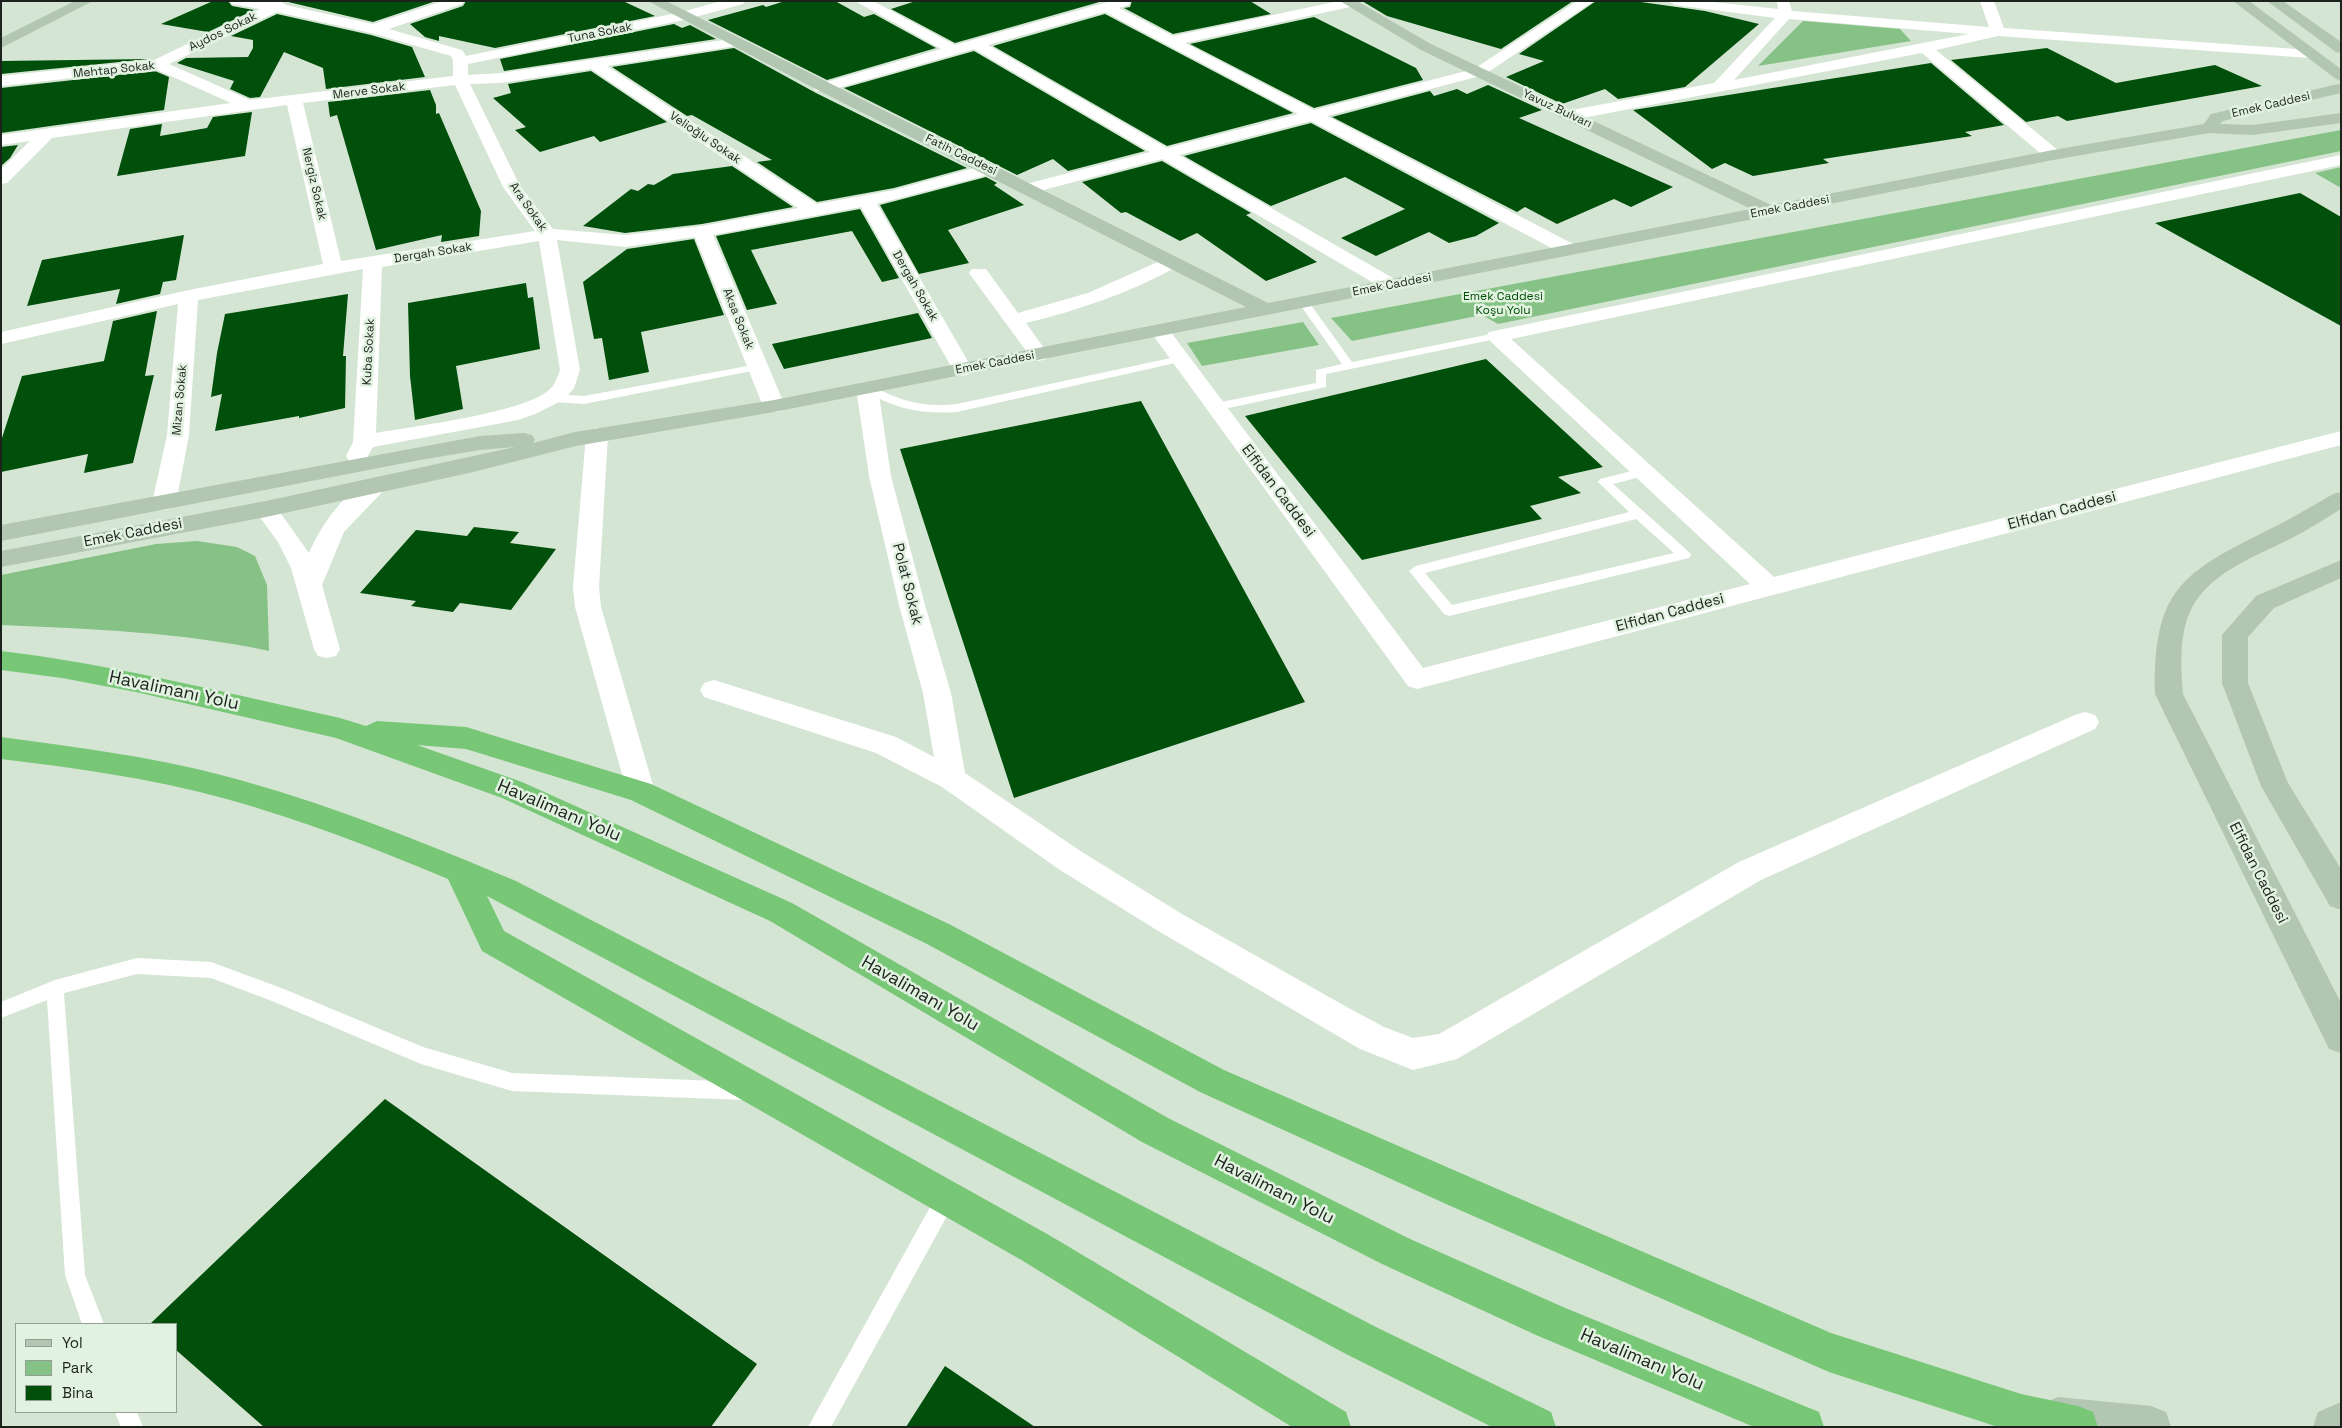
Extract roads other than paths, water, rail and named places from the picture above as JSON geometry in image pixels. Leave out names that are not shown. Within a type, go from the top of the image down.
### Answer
[{"type":"highway","name":"Havalimanı Yolu","points":[[1,660],[62,668],[136,682],[340,728],[512,790],[782,912],[1155,1130],[1395,1251],[1550,1321],[1804,1427]]},
{"type":"highway","points":[[340,728],[466,738],[641,792],[938,934],[1212,1081],[1458,1191],[1829,1352],[2021,1414],[2078,1427]]},
{"type":"highway","points":[[1,748],[67,756],[220,786],[405,846],[522,899],[1353,1336],[1536,1427]]},
{"type":"highway","points":[[459,870],[492,941],[756,1092],[1036,1248],[1331,1427]]},
{"type":"street","points":[[1,44],[86,1]]},
{"type":"street","points":[[237,1],[283,4],[446,49],[457,53],[461,61]]},
{"type":"street","points":[[374,29],[457,1]]},
{"type":"street","name":"Fatih Caddesi","points":[[656,1],[683,9],[737,42],[822,88],[989,169],[1266,310]]},
{"type":"street","name":"Tuna Sokak","points":[[461,61],[683,9],[738,1]]},
{"type":"street","points":[[866,4],[887,1]]},
{"type":"street","points":[[822,88],[1126,1]]},
{"type":"street","points":[[1028,189],[1479,72],[1588,1]]},
{"type":"street","points":[[1676,1],[1733,10],[1785,8],[1998,32],[2310,54]]},
{"type":"street","points":[[1987,1],[1998,32]]},
{"type":"street","points":[[2240,1],[2310,54],[2340,85]]},
{"type":"street","points":[[2274,1],[2341,48]]},
{"type":"street","points":[[1172,41],[1349,2]]},
{"type":"street","name":"Yavuz Bulvarı","points":[[1349,2],[1410,39],[1769,211]]},
{"type":"street","name":"Aydos Sokak","points":[[157,64],[283,4]]},
{"type":"street","points":[[866,4],[954,50]]},
{"type":"street","points":[[1106,7],[1570,250]]},
{"type":"street","points":[[1718,88],[1785,8]]},
{"type":"street","points":[[1572,115],[1925,48],[1998,32]]},
{"type":"street","points":[[1,37],[20,35]]},
{"type":"street","name":"Merve Sokak","points":[[1,140],[248,105],[460,80],[501,78],[737,42]]},
{"type":"street","points":[[976,44],[1162,154],[1391,285]]},
{"type":"street","points":[[1925,48],[2052,154]]},
{"type":"street","name":"Ara Sokak","points":[[364,442],[518,413],[552,398],[563,390],[568,382],[570,370],[547,234],[512,187],[460,80],[461,61]]},
{"type":"street","name":"Mehtap Sokak","points":[[1,81],[157,64],[248,105]]},
{"type":"street","name":"Velioğlu Sokak","points":[[595,65],[815,210]]},
{"type":"street","name":"Emek Caddesi","points":[[2209,128],[2217,117],[2340,85]]},
{"type":"street","name":"Nergiz Sokak","points":[[294,100],[333,268]]},
{"type":"street","name":"Emek Caddesi","points":[[1,559],[266,509],[469,466],[586,437],[774,406],[963,370],[2052,154],[2209,128],[2253,130],[2341,118]]},
{"type":"street","points":[[1,179],[46,134]]},
{"type":"street","points":[[1496,336],[2341,160]]},
{"type":"street","name":"Dergah Sokak","points":[[1,339],[189,296],[333,268],[433,254],[547,234],[626,241],[702,231],[867,202],[989,169]]},
{"type":"street","name":"Dergah Sokak","points":[[867,202],[963,370]]},
{"type":"street","name":"Aksa Sokak","points":[[702,231],[774,406]]},
{"type":"street","name":"Kuba Sokak","points":[[364,442],[373,262]]},
{"type":"street","points":[[1014,320],[1095,299],[1138,280],[1171,262]]},
{"type":"street","points":[[979,273],[1039,355]]},
{"type":"street","name":"Mizan Sokak","points":[[164,503],[178,435],[189,296]]},
{"type":"street","name":"Elfidan Caddesi","points":[[1160,331],[1417,678],[2341,438]]},
{"type":"street","points":[[1496,336],[1768,587]]},
{"type":"street","name":"Polat Sokak","points":[[867,388],[880,476],[912,605],[937,692],[952,779]]},
{"type":"street","points":[[1,534],[480,443],[586,437],[586,587],[588,607],[619,720],[637,772],[641,792]]},
{"type":"street","points":[[351,468],[364,442]]},
{"type":"street","points":[[268,483],[266,509],[291,543],[310,585],[327,649]]},
{"type":"street","points":[[310,585],[326,540],[333,527],[342,515],[376,486]]},
{"type":"street","name":"Elfidan Caddesi","points":[[2341,499],[2278,534],[2240,551],[2198,581],[2180,606],[2168,648],[2169,694],[2341,1038]]},
{"type":"street","points":[[2341,568],[2266,602],[2247,621],[2235,635],[2235,683],[2275,786],[2341,897]]},
{"type":"street","points":[[714,690],[816,721],[886,745],[952,779],[1071,861],[1171,923],[1333,1018],[1372,1038],[1413,1054],[1446,1048],[1750,871],[2086,722]]},
{"type":"street","points":[[2021,1414],[2151,1427]]},
{"type":"street","points":[[2333,1427],[2341,1422]]},
{"type":"lane","points":[[1304,303],[1348,365]]},
{"type":"lane","points":[[1215,407],[1322,384],[1320,372],[1496,336]]},
{"type":"lane","points":[[867,388],[912,409],[928,412],[957,408],[1180,359]]},
{"type":"lane","points":[[552,398],[584,400],[758,367]]},
{"type":"lane","points":[[1639,514],[1416,571],[1448,611],[1684,555],[1604,482],[1644,472]]},
{"type":"lane","points":[[1,1010],[56,988],[137,966],[211,970],[278,995],[421,1055],[512,1082],[756,1092]]},
{"type":"lane","points":[[56,988],[75,1276],[94,1323]]},
{"type":"lane","points":[[819,1427],[946,1198]]},
{"type":"lane","points":[[126,1413],[132,1427]]},
{"type":"park label","name":"Emek Caddesi Koşu Yolu","points":[[1503,304]]}]
